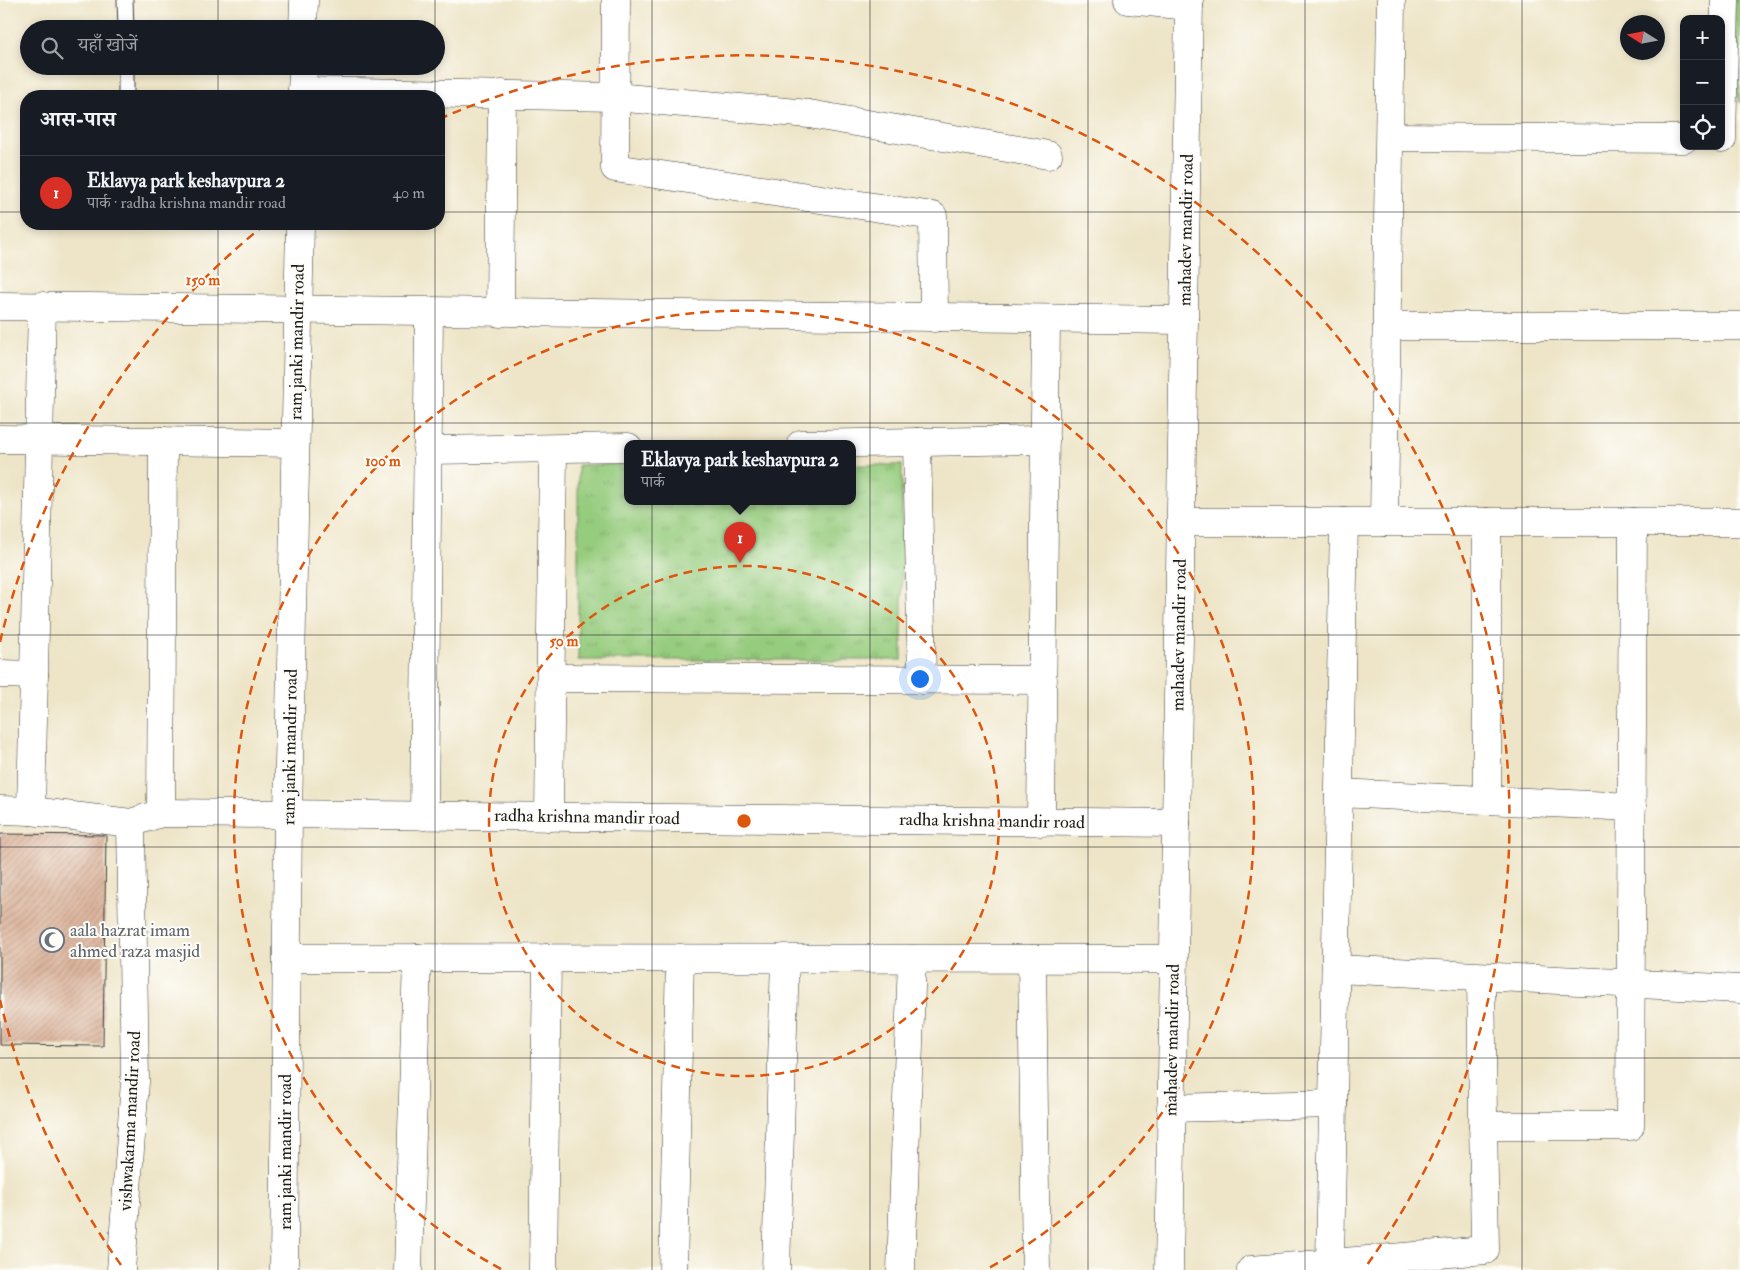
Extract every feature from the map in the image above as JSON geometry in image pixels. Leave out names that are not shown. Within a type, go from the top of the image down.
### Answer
[{"type":"street","points":[[304,0],[304,20]]},
{"type":"street","points":[[616,0],[615,168],[933,216],[934,318]]},
{"type":"street","points":[[1128,0],[1189,3]]},
{"type":"street","points":[[1384,522],[1392,0]]},
{"type":"street","points":[[1723,105],[1725,0]]},
{"type":"street","name":"mahadev mandir road","points":[[1169,1270],[1189,3]]},
{"type":"street","points":[[302,85],[413,90]]},
{"type":"street","points":[[445,91],[615,97],[809,114],[1048,154]]},
{"type":"street","points":[[500,312],[502,94]]},
{"type":"street","points":[[1390,137],[1680,138]]},
{"type":"street","points":[[1725,139],[1740,139]]},
{"type":"street","name":"ram janki mandir road","points":[[284,1270],[288,814],[300,230]]},
{"type":"street","points":[[0,306],[1184,320]]},
{"type":"street","points":[[31,811],[42,306]]},
{"type":"street","points":[[424,816],[429,312]]},
{"type":"street","points":[[1041,822],[1046,319]]},
{"type":"street","points":[[1387,326],[1740,326]]},
{"type":"street","points":[[0,439],[295,443]]},
{"type":"street","points":[[856,443],[1045,440]]},
{"type":"street","points":[[161,813],[163,441]]},
{"type":"street","points":[[917,442],[922,680]]},
{"type":"street","points":[[428,450],[624,447]]},
{"type":"street","points":[[549,817],[553,448]]},
{"type":"street","points":[[1181,522],[1740,522]]},
{"type":"street","points":[[1330,1263],[1344,522]]},
{"type":"street","points":[[1487,800],[1488,522]]},
{"type":"street","points":[[1483,1126],[1630,1126],[1632,522]]},
{"type":"street","points":[[0,674],[34,675]]},
{"type":"street","points":[[551,678],[1043,680]]},
{"type":"street","points":[[1339,793],[1632,807]]},
{"type":"street","name":"radha krishna mandir road","points":[[0,810],[31,811],[131,823],[161,813],[1176,823]]},
{"type":"street","name":"vishwakarma mandir road","points":[[121,1270],[135,1082],[131,823]]},
{"type":"street","points":[[287,958],[1174,959]]},
{"type":"street","points":[[408,1270],[417,958]]},
{"type":"street","points":[[543,1270],[547,958]]},
{"type":"street","points":[[673,1270],[680,958]]},
{"type":"street","points":[[776,1270],[784,958]]},
{"type":"street","points":[[901,1270],[912,959]]},
{"type":"street","points":[[1032,959],[1036,1270]]},
{"type":"street","points":[[1336,970],[1740,989]]},
{"type":"street","points":[[1251,1270],[1485,1250],[1481,977]]},
{"type":"street","points":[[1171,1108],[1334,1104]]},
{"type":"lane","points":[[125,0],[126,20]]},
{"type":"lane","points":[[126,75],[126,90]]},
{"type":"green space","points":[[1735,0],[1740,0],[1740,103],[1734,82]]},
{"type":"green space","points":[[578,465],[624,465],[624,505],[856,505],[856,465],[902,465],[902,660],[578,660]]},
{"type":"building","name":"aala hazrat imam ahmed raza masjid","points":[[0,834],[106,835],[103,1046],[0,1045]]},
{"type":"place","name":"Eklavya park keshavpura 2","points":[[740,563]]},
{"type":"place","name":"aala hazrat imam ahmed raza masjid","points":[[52,940]]}]
